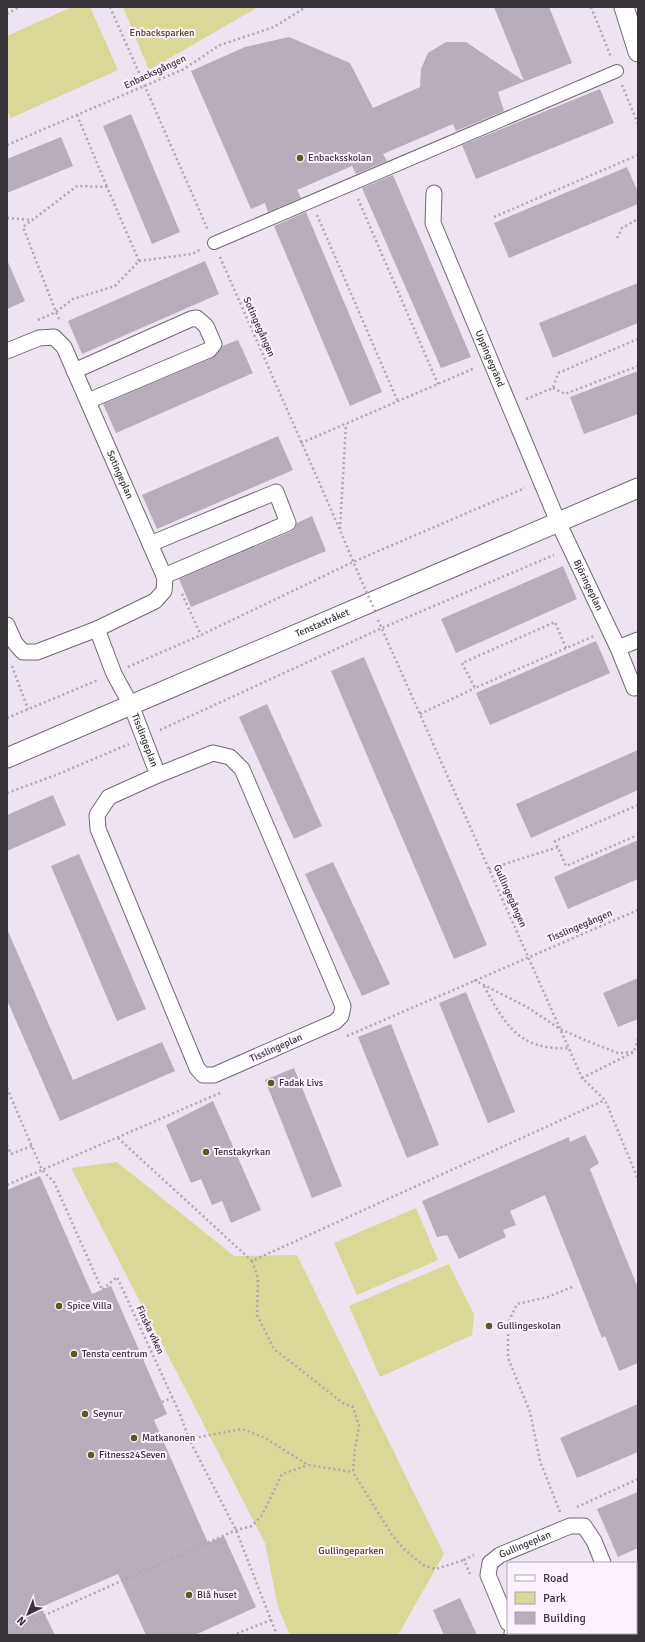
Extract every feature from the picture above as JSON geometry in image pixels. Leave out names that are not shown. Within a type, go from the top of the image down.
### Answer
[{"type":"street","points":[[624,7],[638,52]]},
{"type":"street","points":[[214,243],[616,70]]},
{"type":"street","name":"Uppingegränd","points":[[434,193],[433,223],[511,406],[558,522]]},
{"type":"street","points":[[74,371],[191,319],[197,318],[206,326],[212,338],[214,344],[209,350],[88,401]]},
{"type":"street","name":"Sotingeplan","points":[[7,351],[40,338],[54,337],[64,348],[164,576]]},
{"type":"street","name":"Tenstastråket","points":[[7,758],[638,488]]},
{"type":"street","points":[[8,628],[15,643],[23,652],[37,652],[97,628],[155,601],[164,591],[164,576],[288,523],[283,506],[276,492],[150,544]]},
{"type":"street","name":"Björingeplan","points":[[558,522],[618,648],[634,688],[638,686]]},
{"type":"street","points":[[97,628],[114,674],[131,705]]},
{"type":"street","points":[[618,648],[638,640]]},
{"type":"street","name":"Tisslingeplan","points":[[131,705],[158,775]]},
{"type":"street","name":"Tisslingeplan","points":[[213,753],[230,757],[242,769],[343,1006],[341,1016],[335,1022],[214,1075],[203,1075],[197,1068],[98,828],[97,815],[109,797],[158,775],[213,753]]},
{"type":"street","name":"Gullingeplan","points":[[507,1621],[488,1576],[490,1562],[500,1555],[570,1526],[584,1526],[594,1541],[603,1562]]},
{"type":"path","points":[[7,14],[20,7]]},
{"type":"path","name":"Sotingegången","points":[[110,7],[376,613]]},
{"type":"path","name":"Enbacksgången","points":[[7,145],[184,69],[220,45],[274,27],[306,7]]},
{"type":"path","points":[[78,115],[139,261]]},
{"type":"path","points":[[494,216],[638,155]]},
{"type":"path","points":[[352,184],[438,384]]},
{"type":"path","points":[[107,187],[77,186],[23,227],[56,312],[73,298],[115,286],[139,261],[192,254],[214,243]]},
{"type":"path","points":[[311,202],[398,402]]},
{"type":"path","points":[[7,218],[32,220]]},
{"type":"path","points":[[617,238],[622,228],[638,219]]},
{"type":"path","points":[[511,406],[553,388],[558,373],[638,339]]},
{"type":"path","points":[[301,444],[492,361]]},
{"type":"path","points":[[553,388],[565,394],[638,366]]},
{"type":"path","points":[[340,530],[346,424]]},
{"type":"path","points":[[7,718],[114,674],[353,562],[542,481]]},
{"type":"path","points":[[153,733],[382,628],[554,555]]},
{"type":"path","name":"Gullingegången","points":[[376,613],[582,1078],[605,1100],[638,1179]]},
{"type":"path","points":[[475,688],[462,663],[555,622],[566,648]]},
{"type":"path","points":[[420,714],[609,629]]},
{"type":"path","points":[[10,661],[28,709]]},
{"type":"path","points":[[7,793],[56,775],[131,743]]},
{"type":"path","points":[[638,805],[555,841],[566,866],[638,835]]},
{"type":"path","points":[[489,869],[558,847]]},
{"type":"path","name":"Tisslingegången","points":[[528,957],[638,910]]},
{"type":"path","points":[[473,980],[527,1007],[560,1029],[618,1053],[634,1052]]},
{"type":"path","points":[[484,986],[497,1010],[512,1031],[527,1040],[551,1049],[569,1048]]},
{"type":"path","points":[[582,1078],[634,1052],[638,1038]]},
{"type":"path","points":[[7,1088],[42,1170],[7,1186]]},
{"type":"path","points":[[252,1261],[605,1100]]},
{"type":"path","points":[[118,1138],[252,1261],[258,1278],[257,1315],[274,1349],[343,1403],[353,1407],[359,1426],[353,1472],[392,1535],[404,1549],[423,1565],[436,1569],[464,1560]]},
{"type":"path","points":[[7,1145],[11,1154],[32,1146]]},
{"type":"path","name":"Finska viken","points":[[42,1170],[54,1182],[102,1290],[117,1277],[189,1439],[236,1530],[277,1635]]},
{"type":"path","points":[[565,1528],[540,1461],[530,1412],[508,1358],[508,1323],[518,1304],[548,1297],[572,1287]]},
{"type":"path","points":[[162,1402],[172,1398]]},
{"type":"path","points":[[189,1439],[242,1429],[265,1438],[308,1465],[353,1472]]},
{"type":"path","points":[[7,1632],[236,1530],[252,1526],[262,1515],[282,1474],[308,1465]]},
{"type":"path","points":[[233,1635],[271,1620]]},
{"type":"green space","points":[[72,7],[90,7],[118,70],[11,118],[7,110],[7,36]]},
{"type":"green space","name":"Enbacksparken","points":[[123,7],[258,7],[149,70]]},
{"type":"green space","name":"Gullingeparken","points":[[117,1162],[234,1256],[297,1255],[444,1554],[398,1635],[290,1635],[278,1607],[265,1543],[71,1168]]},
{"type":"green space","points":[[416,1208],[438,1260],[357,1295],[334,1243]]},
{"type":"green space","points":[[449,1264],[474,1314],[472,1335],[380,1377],[349,1306]]},
{"type":"building","name":"Enbacksskolan","points":[[494,7],[549,7],[572,63],[498,92],[504,111],[456,131],[453,124],[383,154],[387,161],[356,174],[352,166],[297,190],[301,198],[268,212],[265,203],[251,209],[191,71],[245,47],[289,37],[350,63],[373,108],[420,87],[421,69],[428,53],[446,42],[466,42],[524,81]]},
{"type":"building","points":[[600,89],[614,123],[476,179],[462,145]]},
{"type":"building","points":[[131,114],[180,232],[152,244],[103,126]]},
{"type":"building","points":[[61,137],[73,166],[7,193],[7,159]]},
{"type":"building","points":[[627,167],[638,192],[638,204],[509,258],[494,223]]},
{"type":"building","points":[[393,175],[471,357],[441,368],[362,188]]},
{"type":"building","points":[[306,212],[382,392],[350,406],[274,226]]},
{"type":"building","points":[[7,260],[25,301],[7,309]]},
{"type":"building","points":[[205,261],[219,294],[82,354],[68,321]]},
{"type":"building","points":[[638,283],[638,323],[553,358],[539,323]]},
{"type":"building","points":[[238,340],[253,373],[116,433],[103,404],[212,358],[222,346]]},
{"type":"building","points":[[638,371],[638,414],[584,434],[570,397]]},
{"type":"building","points":[[278,436],[293,470],[157,529],[142,495]]},
{"type":"building","points":[[312,516],[326,551],[191,607],[179,579],[292,531],[297,523]]},
{"type":"building","points":[[563,566],[577,599],[456,653],[441,619]]},
{"type":"building","points":[[596,641],[610,673],[490,725],[476,693]]},
{"type":"building","points":[[364,657],[487,945],[454,959],[331,671]]},
{"type":"building","points":[[267,704],[322,826],[294,839],[239,717]]},
{"type":"building","points":[[638,750],[638,790],[531,838],[516,804]]},
{"type":"building","points":[[53,795],[66,825],[7,851],[7,815]]},
{"type":"building","points":[[638,840],[638,879],[568,909],[554,877]]},
{"type":"building","points":[[79,854],[146,1009],[117,1021],[51,866]]},
{"type":"building","points":[[333,862],[390,984],[362,996],[305,874]]},
{"type":"building","points":[[7,929],[73,1080],[162,1042],[175,1071],[60,1121],[7,1000]]},
{"type":"building","points":[[638,978],[638,1019],[618,1027],[603,993]]},
{"type":"building","points":[[466,992],[515,1112],[488,1123],[439,1003]]},
{"type":"building","points":[[391,1024],[439,1145],[407,1158],[358,1037]]},
{"type":"building","points":[[294,1068],[342,1186],[312,1198],[265,1080]]},
{"type":"building","name":"Tenstakyrkan","points":[[213,1101],[261,1210],[231,1223],[222,1201],[212,1205],[201,1179],[191,1183],[166,1125]]},
{"type":"building","points":[[585,1135],[599,1163],[590,1169],[638,1288],[638,1363],[619,1371],[605,1336],[602,1338],[545,1195],[510,1211],[516,1225],[503,1230],[506,1237],[459,1259],[447,1235],[437,1237],[422,1201],[569,1137],[570,1142]]},
{"type":"building","name":"Tensta centrum","points":[[40,1176],[92,1294],[111,1286],[167,1414],[154,1420],[208,1543],[224,1536],[256,1607],[195,1635],[146,1635],[118,1574],[41,1607],[55,1635],[7,1635],[7,1190]]},
{"type":"building","points":[[638,1404],[638,1452],[577,1478],[560,1438]]},
{"type":"building","points":[[638,1492],[638,1548],[618,1557],[597,1509]]},
{"type":"building","points":[[460,1598],[477,1635],[444,1635],[433,1610]]},
{"type":"place","name":"Enbacksskolan","points":[[300,158]]},
{"type":"place","name":"Fadak Livs","points":[[271,1083]]},
{"type":"place","name":"Tenstakyrkan","points":[[206,1152]]},
{"type":"place","name":"Spice Villa","points":[[59,1306]]},
{"type":"place","name":"Gullingeskolan","points":[[489,1326]]},
{"type":"place","name":"Tensta centrum","points":[[74,1354]]},
{"type":"place","name":"Seynur","points":[[85,1414]]},
{"type":"place","name":"Matkanonen","points":[[134,1438]]},
{"type":"place","name":"Fitness24Seven","points":[[91,1455]]},
{"type":"place","name":"Blå huset","points":[[189,1595]]}]
